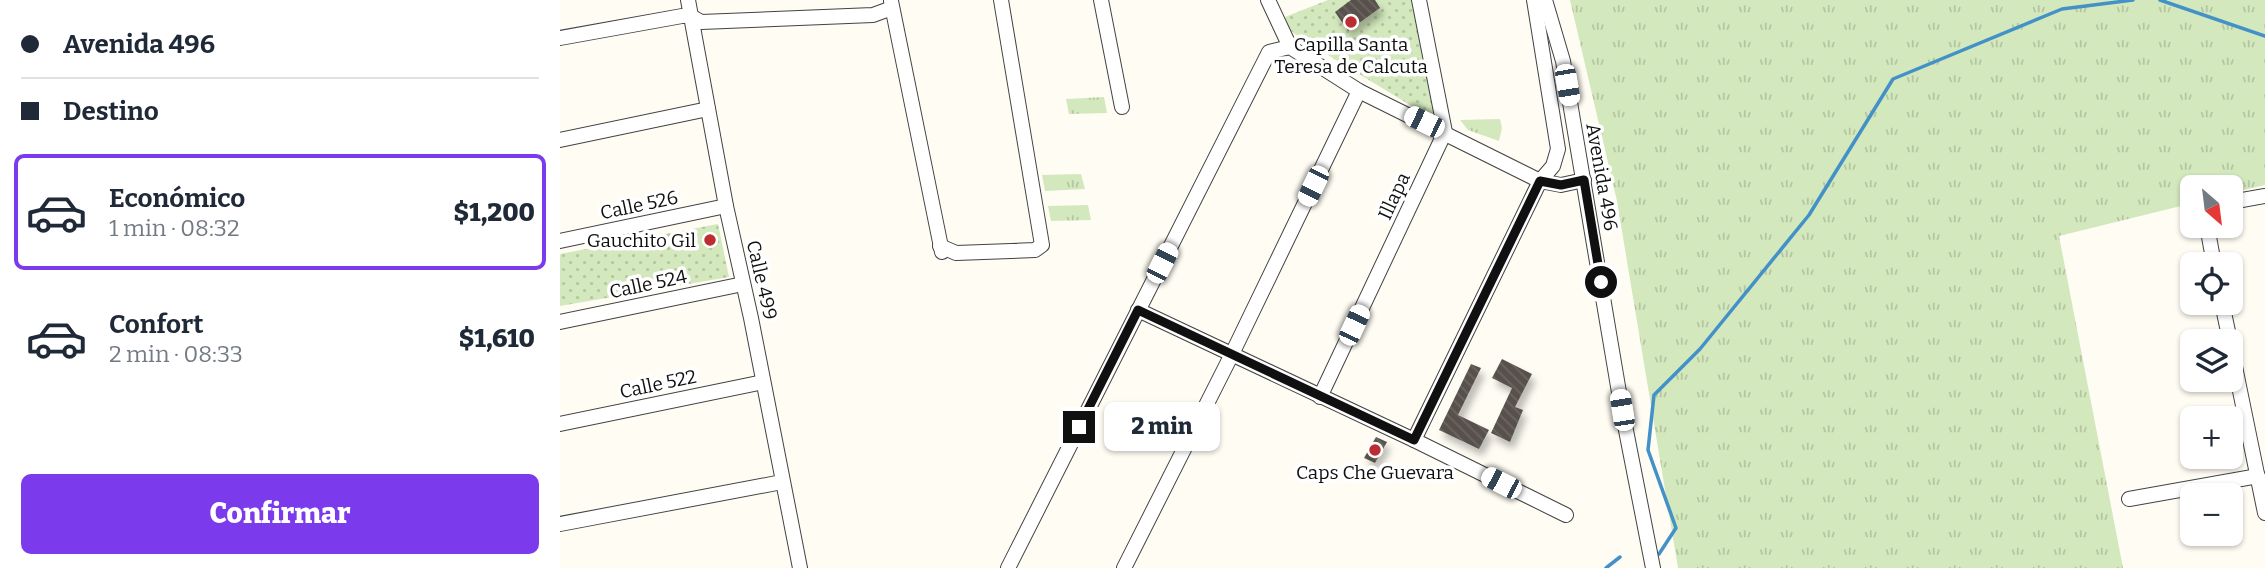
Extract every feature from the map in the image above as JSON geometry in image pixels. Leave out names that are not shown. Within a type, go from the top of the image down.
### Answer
[{"type":"street","name":"Calle 499","points":[[688,0],[726,206],[800,568]]},
{"type":"street","points":[[560,38],[691,16],[702,22],[873,15],[891,4],[942,252],[1035,250],[1042,245],[1002,0]]},
{"type":"street","points":[[1101,0],[1122,107]]},
{"type":"street","points":[[1268,0],[1290,47],[1359,91],[1540,181],[1561,185],[1584,180]]},
{"type":"street","points":[[1419,0],[1445,132]]},
{"type":"street","points":[[1414,440],[1540,181],[1553,166],[1558,149],[1534,0]]},
{"type":"street","name":"Avenida 496","points":[[1545,0],[1563,61],[1622,410],[1653,568]]},
{"type":"street","points":[[1008,568],[1269,52],[1290,47]]},
{"type":"street","points":[[1124,568],[1232,354],[1359,91]]},
{"type":"street","points":[[560,140],[708,109]]},
{"type":"street","name":"Illapa","points":[[1320,397],[1445,132]]},
{"type":"street","points":[[2244,200],[2265,196]]},
{"type":"street","name":"Calle 526","points":[[560,241],[726,206]]},
{"type":"street","name":"Calle 524","points":[[560,322],[743,284]]},
{"type":"street","points":[[1138,310],[1566,515]]},
{"type":"street","name":"Calle 522","points":[[560,424],[763,382]]},
{"type":"street","points":[[2240,392],[2265,513]]},
{"type":"street","points":[[2129,499],[2258,476]]},
{"type":"street","points":[[560,524],[782,482]]},
{"type":"green space","points":[[1328,0],[1411,0],[1436,111],[1428,116],[1290,30],[1285,17]]},
{"type":"green space","points":[[1570,0],[2265,0],[2265,185],[2244,190],[2244,175],[2180,175],[2180,206],[2059,236],[2123,568],[1678,568],[1617,201]]},
{"type":"green space","points":[[1104,97],[1107,113],[1069,114],[1066,99]]},
{"type":"green space","points":[[1500,119],[1502,128],[1499,141],[1468,130],[1460,120]]},
{"type":"green space","points":[[1081,174],[1085,189],[1045,191],[1042,175]]},
{"type":"green space","points":[[1088,205],[1091,220],[1051,221],[1048,206]]},
{"type":"green space","points":[[718,224],[729,277],[560,306],[560,254]]},
{"type":"building","name":"Capilla Santa Teresa de Calcuta","points":[[1351,0],[1375,0],[1380,8],[1348,31],[1335,12]]},
{"type":"building","points":[[1502,359],[1532,374],[1515,407],[1523,410],[1510,442],[1491,433],[1512,388],[1492,378]]},
{"type":"building","points":[[1471,364],[1481,368],[1458,415],[1489,430],[1479,449],[1439,430]]},
{"type":"building","name":"Caps Che Guevara","points":[[1376,437],[1387,442],[1375,463],[1364,458]]},
{"type":"waterway","points":[[1659,554],[1676,528],[1648,450],[1654,395],[1700,349],[1809,215],[1893,79],[2062,9],[2133,0]]},
{"type":"waterway","points":[[2160,0],[2265,36]]},
{"type":"waterway","points":[[1606,568],[1620,557]]},
{"type":"place","name":"Capilla Santa Teresa de Calcuta","points":[[1351,22]]},
{"type":"place","name":"Gauchito Gil","points":[[710,240]]},
{"type":"place","name":"Caps Che Guevara","points":[[1375,450]]},
{"type":"route","points":[[1079,427],[1138,310],[1414,440],[1540,181],[1561,185],[1584,180],[1601,282]]}]
